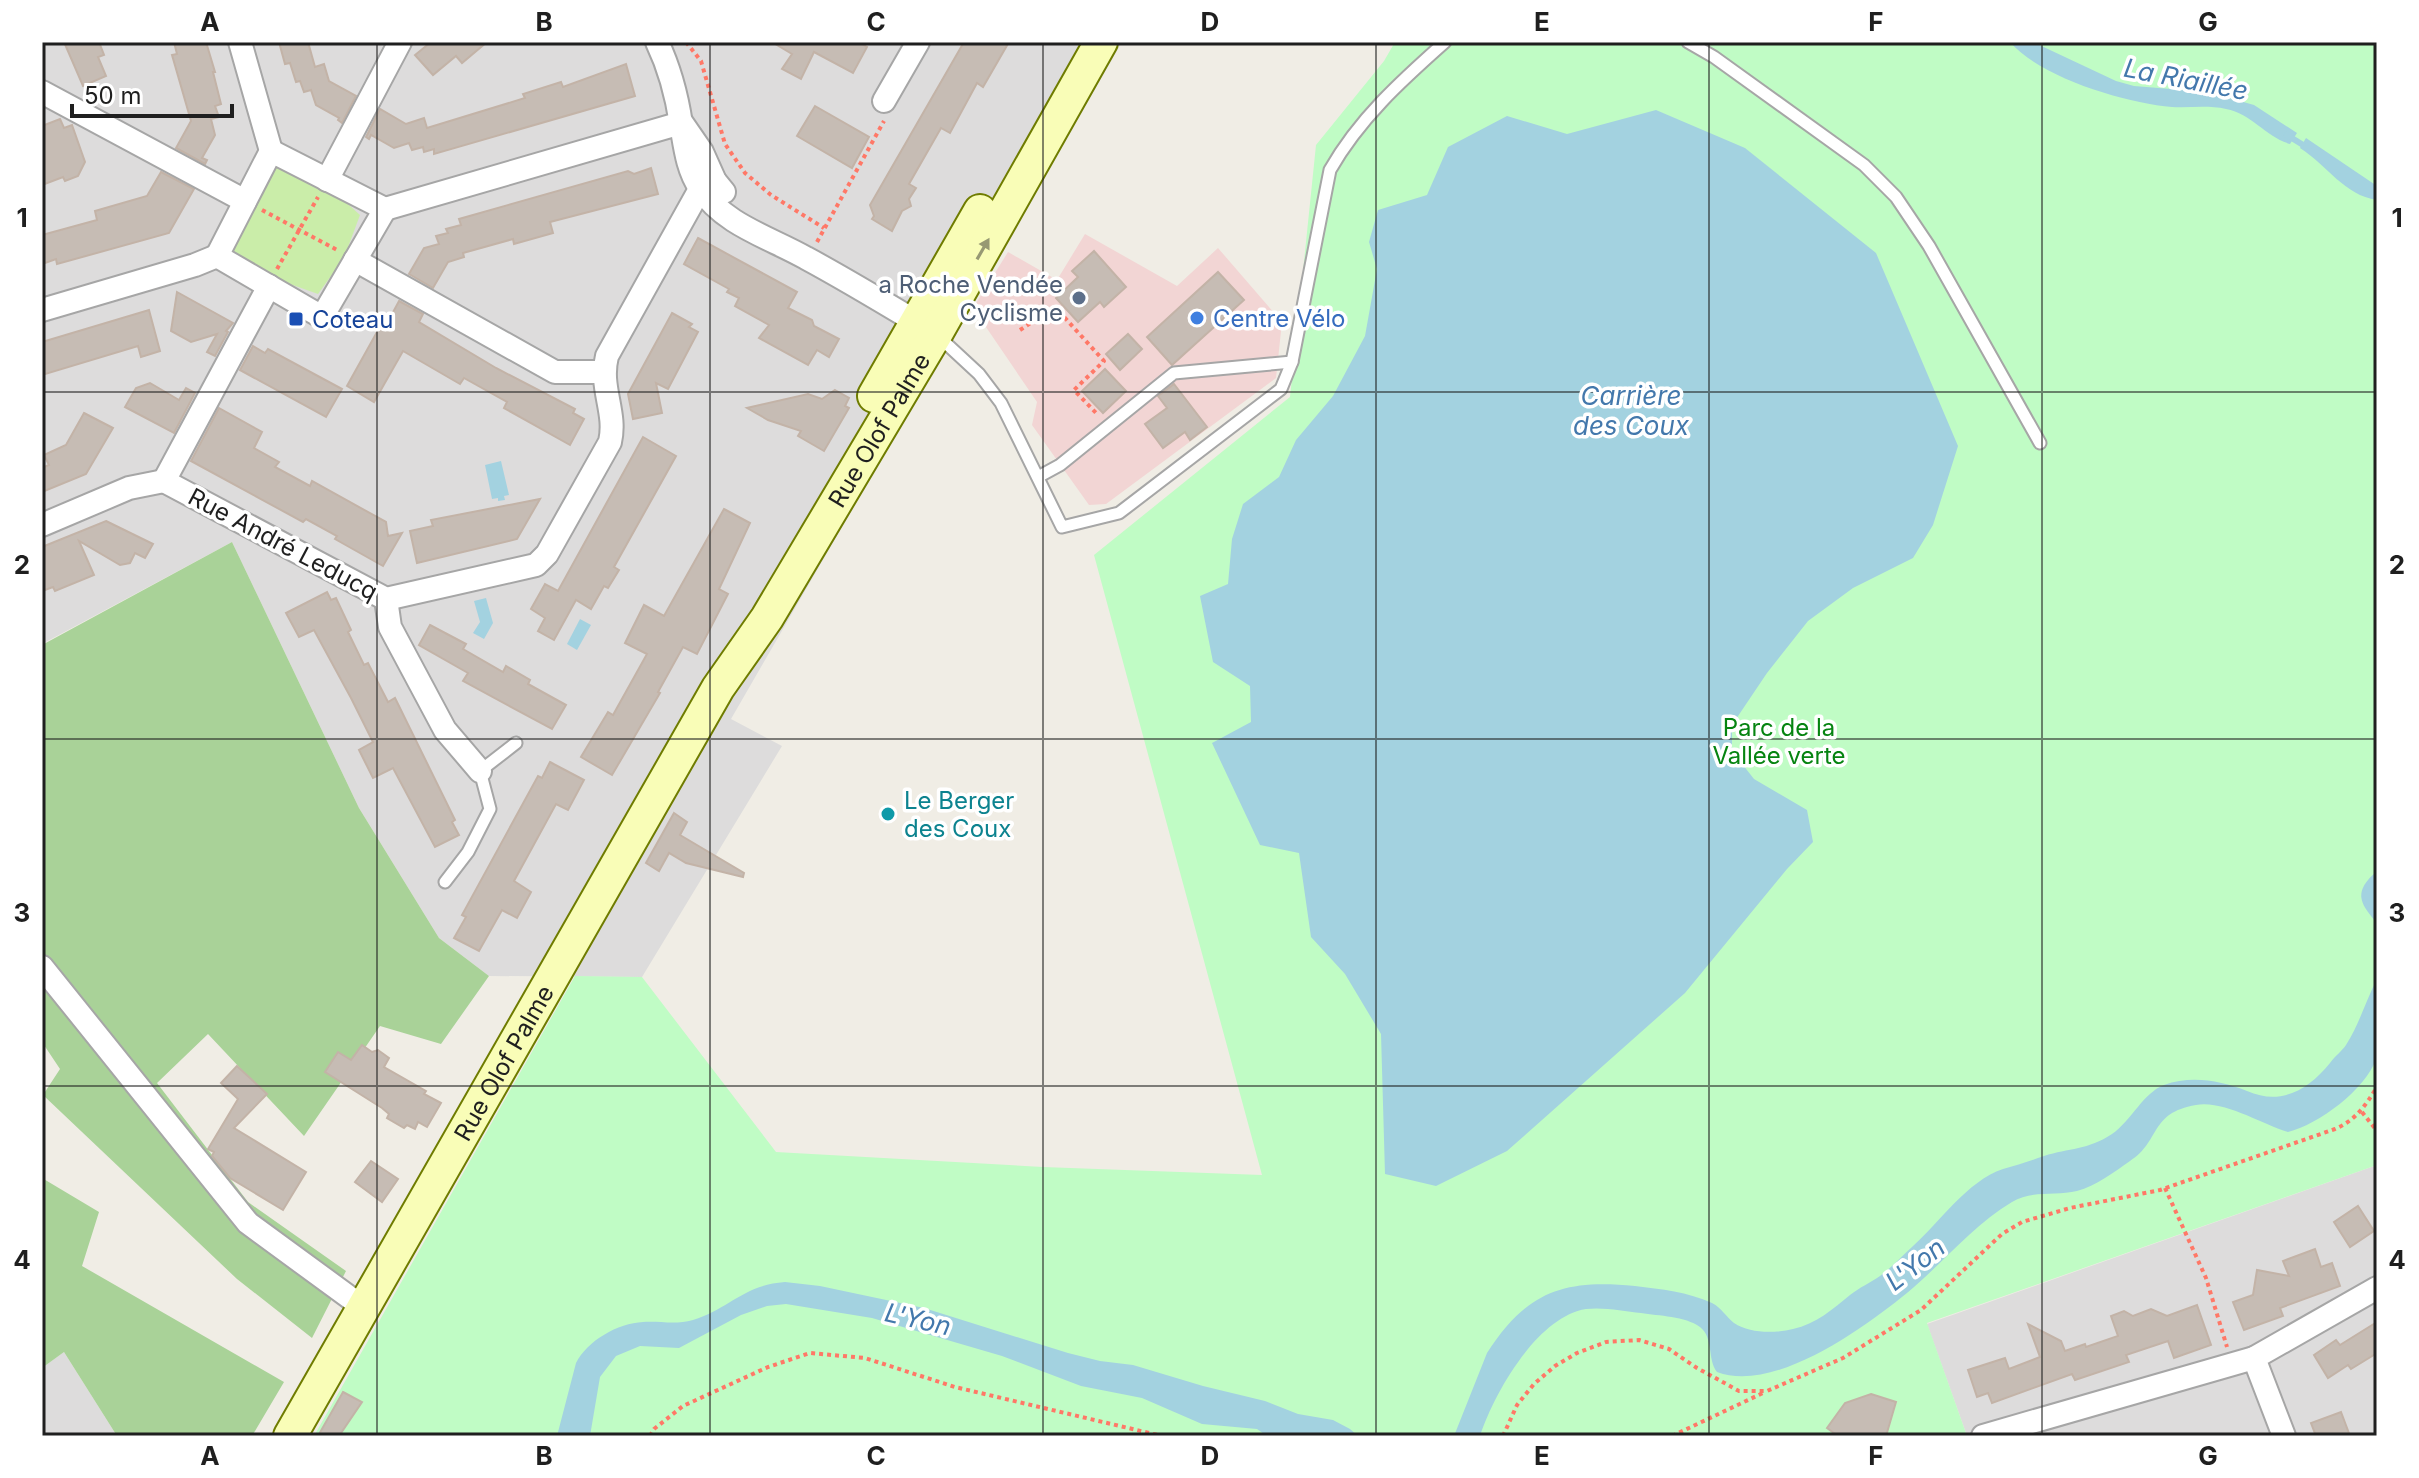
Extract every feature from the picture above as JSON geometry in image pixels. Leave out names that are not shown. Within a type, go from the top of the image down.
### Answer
[{"type":"main road","name":"Rue Olof Palme","points":[[926,328],[1078,42]]},
{"type":"main road","name":"Rue Olof Palme","points":[[290,1436],[718,688],[754,608],[1101,42]]},
{"type":"street","points":[[42,310],[217,256],[271,151],[240,42]]},
{"type":"street","points":[[327,180],[400,42]]},
{"type":"street","points":[[657,42],[665,58],[681,123],[684,152],[736,225],[808,258],[926,328]]},
{"type":"street","points":[[884,101],[918,42]]},
{"type":"street","points":[[42,92],[245,201]]},
{"type":"street","points":[[271,151],[385,209],[681,123]]},
{"type":"street","points":[[355,260],[555,372],[603,372],[607,356],[708,185]]},
{"type":"street","points":[[217,256],[322,317],[385,209]]},
{"type":"street","points":[[42,525],[129,488],[164,481],[269,286]]},
{"type":"street","name":"Rue André Leducq","points":[[164,481],[386,599],[520,569],[536,565],[547,554],[610,442],[614,427],[603,372]]},
{"type":"street","points":[[386,599],[390,627],[445,730],[480,771]]},
{"type":"street","points":[[42,967],[248,1223],[364,1308]]},
{"type":"street","points":[[1983,1436],[2254,1358],[2377,1288]]},
{"type":"street","points":[[2254,1358],[2284,1436]]},
{"type":"lane","points":[[926,328],[979,374],[1001,403],[1062,527],[1119,513],[1281,389],[1292,362],[1330,170],[1345,144],[1394,88],[1445,42]]},
{"type":"lane","points":[[1688,42],[1714,57],[1864,165],[1896,197],[1929,246],[2040,443]]},
{"type":"lane","points":[[1038,477],[1060,465],[1174,373],[1292,362]]},
{"type":"lane","points":[[445,882],[468,852],[490,809],[480,771],[516,743]]},
{"type":"path","points":[[686,42],[701,61],[725,144],[745,173],[771,195],[824,228]]},
{"type":"path","points":[[808,258],[889,111],[884,101]]},
{"type":"path","points":[[269,286],[327,180]]},
{"type":"path","points":[[245,201],[355,260]]},
{"type":"path","points":[[1020,330],[1055,307],[1104,361],[1074,390],[1108,426]]},
{"type":"path","points":[[1672,1436],[1843,1358],[1921,1310],[2002,1234],[2022,1222],[2070,1208],[2165,1188],[2335,1129],[2362,1112],[2377,1087]]},
{"type":"path","points":[[2362,1112],[2377,1131]]},
{"type":"path","points":[[2165,1188],[2206,1278],[2232,1364]]},
{"type":"path","points":[[1503,1436],[1517,1405],[1534,1384],[1577,1353],[1606,1342],[1639,1340],[1669,1349],[1739,1391],[1767,1391]]},
{"type":"path","points":[[650,1436],[654,1429],[683,1406],[768,1367],[810,1353],[865,1358],[955,1387],[1162,1436]]},
{"type":"shaded area","points":[[42,42],[1122,42],[731,719],[782,746],[642,977],[489,976],[439,938],[359,808],[232,542],[42,644]]},
{"type":"shaded area","points":[[1085,234],[1177,286],[1218,248],[1282,322],[1276,378],[1106,504],[1089,505],[1032,425],[1037,402],[973,308],[1008,252],[1057,280]]},
{"type":"shaded area","points":[[2377,1165],[2377,1436],[1967,1436],[1927,1324]]},
{"type":"shaded area","points":[[64,1352],[117,1436],[42,1436],[42,1368]]},
{"type":"green space","name":"Parc de la Vallée verte","points":[[1395,42],[2377,42],[2377,1165],[1927,1323],[1967,1436],[314,1436],[575,976],[642,977],[776,1152],[1262,1175],[1094,555],[1290,397],[1316,145],[1384,61]]},
{"type":"green space","points":[[277,164],[326,184],[360,215],[344,258],[318,294],[273,278],[232,250],[251,205]]},
{"type":"green space","points":[[232,542],[359,808],[439,938],[489,976],[441,1044],[380,1026],[304,1136],[208,1034],[157,1083],[248,1202],[346,1271],[312,1338],[237,1279],[43,1095],[60,1069],[42,1042],[42,645]]},
{"type":"green space","points":[[42,1178],[99,1212],[82,1266],[284,1382],[252,1436],[117,1436],[64,1352],[42,1368]]},
{"type":"water","points":[[2010,42],[2033,42],[2116,81],[2134,86],[2208,92],[2254,105],[2297,133],[2290,144],[2244,116],[2226,109],[2153,105],[2109,94],[2042,67]]},
{"type":"water","name":"Carrière des Coux","points":[[1656,110],[1745,148],[1876,253],[1958,446],[1933,525],[1913,558],[1853,588],[1808,621],[1767,673],[1732,725],[1732,751],[1754,779],[1807,810],[1813,842],[1685,993],[1507,1151],[1436,1186],[1385,1174],[1381,1034],[1345,974],[1311,937],[1299,853],[1260,845],[1212,743],[1251,722],[1250,686],[1213,662],[1200,596],[1228,584],[1232,539],[1243,504],[1279,477],[1296,440],[1333,396],[1365,336],[1377,269],[1369,242],[1378,210],[1427,195],[1448,147],[1507,116],[1567,134]]},
{"type":"water","points":[[2306,138],[2377,186],[2377,200],[2346,186],[2300,148]]},
{"type":"water","points":[[501,461],[509,495],[504,496],[505,500],[498,501],[498,498],[492,499],[485,465]]},
{"type":"water","points":[[486,598],[493,623],[484,639],[473,633],[480,622],[474,601]]},
{"type":"water","points":[[580,619],[591,625],[577,650],[567,644]]},
{"type":"water","points":[[2377,871],[2377,923],[2361,897],[2365,885]]},
{"type":"water","name":"L'Yon","points":[[2377,979],[2379,1032],[2376,1059],[2352,1093],[2313,1122],[2288,1132],[2207,1104],[2170,1114],[2140,1153],[2105,1178],[2077,1191],[2028,1196],[2012,1202],[1984,1222],[1907,1293],[1868,1323],[1818,1354],[1765,1374],[1740,1376],[1717,1372],[1704,1332],[1687,1321],[1600,1308],[1568,1315],[1551,1326],[1520,1359],[1496,1399],[1480,1436],[1454,1436],[1487,1353],[1517,1315],[1549,1294],[1588,1285],[1655,1288],[1703,1299],[1719,1307],[1740,1327],[1755,1331],[1771,1332],[1809,1324],[1884,1273],[1977,1183],[2003,1169],[2103,1139],[2119,1128],[2150,1094],[2164,1085],[2185,1080],[2206,1080],[2271,1097],[2303,1088],[2322,1073],[2346,1045]]},
{"type":"water","name":"L'Yon","points":[[785,1282],[820,1286],[924,1308],[1068,1353],[1133,1365],[1265,1401],[1298,1414],[1333,1420],[1358,1436],[1267,1436],[1257,1429],[1202,1424],[1142,1398],[1081,1386],[1002,1356],[872,1318],[786,1304],[767,1306],[741,1315],[679,1348],[640,1346],[616,1356],[600,1377],[590,1436],[557,1436],[576,1363],[595,1341],[633,1323],[693,1320],[747,1292]]},
{"type":"building","points":[[64,42],[99,42],[104,55],[98,57],[106,76],[83,86]]},
{"type":"building","points":[[174,42],[206,42],[215,72],[221,104],[215,106],[219,117],[211,119],[215,135],[202,158],[207,160],[205,164],[176,148],[191,121],[172,55],[177,54]]},
{"type":"building","points":[[279,42],[308,42],[315,67],[324,64],[329,81],[356,96],[342,123],[339,118],[316,105],[311,90],[304,92],[300,81],[296,82],[290,63],[285,64]]},
{"type":"building","points":[[431,42],[487,42],[462,63],[456,56],[433,75],[415,55]]},
{"type":"building","points":[[772,42],[858,42],[867,47],[853,73],[814,52],[801,79],[782,69],[792,54]]},
{"type":"building","points":[[964,42],[1009,42],[983,87],[977,83],[950,133],[941,128],[909,184],[916,188],[909,199],[911,206],[902,211],[892,231],[872,219],[874,216],[870,205]]},
{"type":"building","points":[[626,64],[635,96],[434,154],[434,149],[424,152],[423,147],[412,150],[409,143],[394,148],[371,135],[369,139],[366,137],[380,109],[406,124],[424,118],[427,128],[525,98],[523,94],[561,82],[563,87]]},
{"type":"building","points":[[815,106],[869,137],[852,168],[797,136]]},
{"type":"building","points":[[60,119],[64,128],[72,125],[85,162],[78,176],[65,181],[63,177],[42,185],[42,126]]},
{"type":"building","points":[[651,168],[658,194],[550,222],[553,233],[514,244],[513,239],[463,253],[464,257],[448,262],[433,288],[409,274],[424,248],[439,244],[436,236],[461,225],[459,219],[628,171],[634,174]]},
{"type":"building","points":[[161,172],[194,189],[169,233],[57,264],[56,259],[42,264],[42,235],[97,220],[95,211],[147,196]]},
{"type":"building","points":[[698,238],[797,292],[788,308],[839,339],[829,357],[817,350],[808,365],[759,338],[769,325],[735,306],[739,298],[727,292],[729,289],[684,264]]},
{"type":"building","points":[[1094,251],[1126,287],[1104,307],[1100,302],[1078,322],[1056,298],[1078,277],[1072,271]]},
{"type":"building","points":[[1218,272],[1244,300],[1172,365],[1147,337]]},
{"type":"building","points":[[177,292],[233,323],[215,356],[207,352],[217,334],[191,342],[171,331]]},
{"type":"building","points":[[399,301],[423,314],[419,322],[496,368],[575,409],[573,413],[584,419],[570,445],[504,408],[507,402],[464,378],[460,384],[403,351],[374,402],[347,386],[387,314],[391,316]]},
{"type":"building","points":[[149,310],[160,351],[141,357],[138,346],[42,375],[42,342]]},
{"type":"building","points":[[672,313],[692,324],[689,327],[698,332],[668,389],[656,383],[662,413],[633,419],[628,394]]},
{"type":"building","points":[[1128,334],[1142,349],[1120,370],[1106,354]]},
{"type":"building","points":[[253,346],[265,353],[268,349],[342,389],[326,417],[240,370]]},
{"type":"building","points":[[1105,369],[1126,391],[1103,413],[1082,391]]},
{"type":"building","points":[[150,383],[179,400],[186,388],[195,393],[174,433],[125,407],[136,388]]},
{"type":"building","points":[[1174,384],[1207,427],[1190,440],[1185,432],[1163,448],[1145,424],[1167,408],[1158,396]]},
{"type":"building","points":[[835,390],[849,398],[845,406],[849,408],[824,451],[798,436],[801,431],[768,420],[747,408],[808,394],[822,399]]},
{"type":"building","points":[[219,408],[262,432],[254,448],[279,462],[275,467],[310,486],[312,481],[386,522],[388,536],[402,533],[383,566],[306,519],[303,522],[191,461]]},
{"type":"building","points":[[84,413],[113,428],[86,474],[42,492],[42,468],[49,465],[44,455],[66,445]]},
{"type":"building","points":[[643,437],[676,456],[614,567],[619,570],[608,588],[604,586],[591,609],[576,600],[554,640],[538,631],[545,618],[531,609],[545,584],[558,591]]},
{"type":"building","points":[[540,499],[517,539],[417,563],[410,531],[433,526],[431,520]]},
{"type":"building","points":[[724,509],[750,523],[719,589],[728,594],[697,654],[683,647],[612,775],[581,757],[608,712],[613,715],[647,654],[625,643],[644,605],[664,616]]},
{"type":"building","points":[[106,521],[153,544],[145,558],[135,553],[130,563],[120,565],[79,541],[94,575],[55,591],[53,587],[42,591],[42,547]]},
{"type":"building","points":[[327,592],[331,600],[336,598],[364,665],[368,663],[388,702],[395,698],[455,820],[452,822],[459,835],[435,847],[393,768],[373,778],[359,750],[373,742],[351,698],[314,630],[299,637],[286,613]]},
{"type":"building","points":[[430,625],[466,644],[463,649],[503,672],[506,666],[530,680],[528,684],[566,705],[552,729],[463,681],[468,673],[419,645]]},
{"type":"building","points":[[550,762],[584,780],[568,810],[556,804],[514,881],[531,892],[517,918],[502,910],[479,951],[454,938],[466,917],[462,915],[538,776],[542,778]]},
{"type":"building","points":[[674,813],[687,822],[680,835],[744,873],[743,877],[686,863],[669,853],[659,871],[646,863]]},
{"type":"building","points":[[362,1045],[372,1052],[378,1050],[389,1058],[384,1067],[441,1103],[427,1127],[418,1122],[415,1129],[407,1125],[404,1128],[387,1118],[389,1114],[382,1108],[325,1072],[338,1052],[351,1060]]},
{"type":"building","points":[[237,1066],[267,1094],[234,1128],[306,1172],[283,1210],[230,1178],[212,1156],[214,1152],[208,1149],[238,1099],[221,1083]]},
{"type":"building","points":[[371,1161],[398,1179],[382,1202],[355,1182]]},
{"type":"building","points":[[2358,1206],[2374,1231],[2350,1247],[2334,1222]]},
{"type":"building","points":[[2315,1249],[2321,1267],[2332,1263],[2340,1286],[2280,1308],[2283,1316],[2244,1330],[2233,1302],[2253,1295],[2257,1270],[2289,1276],[2283,1261]]},
{"type":"building","points":[[2197,1305],[2211,1345],[2174,1358],[2168,1341],[2126,1355],[2129,1362],[2075,1380],[2072,1374],[1992,1403],[1988,1393],[1977,1397],[1968,1370],[2005,1358],[2009,1369],[2040,1357],[2028,1324],[2061,1341],[2065,1351],[2118,1336],[2111,1316],[2124,1311],[2133,1316],[2151,1309],[2167,1316]]},
{"type":"building","points":[[2377,1322],[2377,1353],[2351,1369],[2348,1365],[2328,1378],[2314,1355],[2336,1340],[2340,1345]]},
{"type":"building","points":[[343,1392],[362,1402],[339,1436],[318,1436]]},
{"type":"building","points":[[1871,1394],[1896,1402],[1886,1436],[1838,1436],[1827,1428],[1845,1403]]},
{"type":"building","points":[[2341,1412],[2350,1436],[2316,1436],[2311,1423]]},
{"type":"waterway","name":"La Riaillée","points":[[2287,135],[2308,148]]},
{"type":"place","name":"a Roche Vendée Cyclisme","points":[[1079,298]]},
{"type":"place","name":"Centre Vélo","points":[[1197,318]]},
{"type":"place","name":"Coteau","points":[[296,319]]},
{"type":"place","name":"Le Berger des Coux","points":[[888,814]]}]
